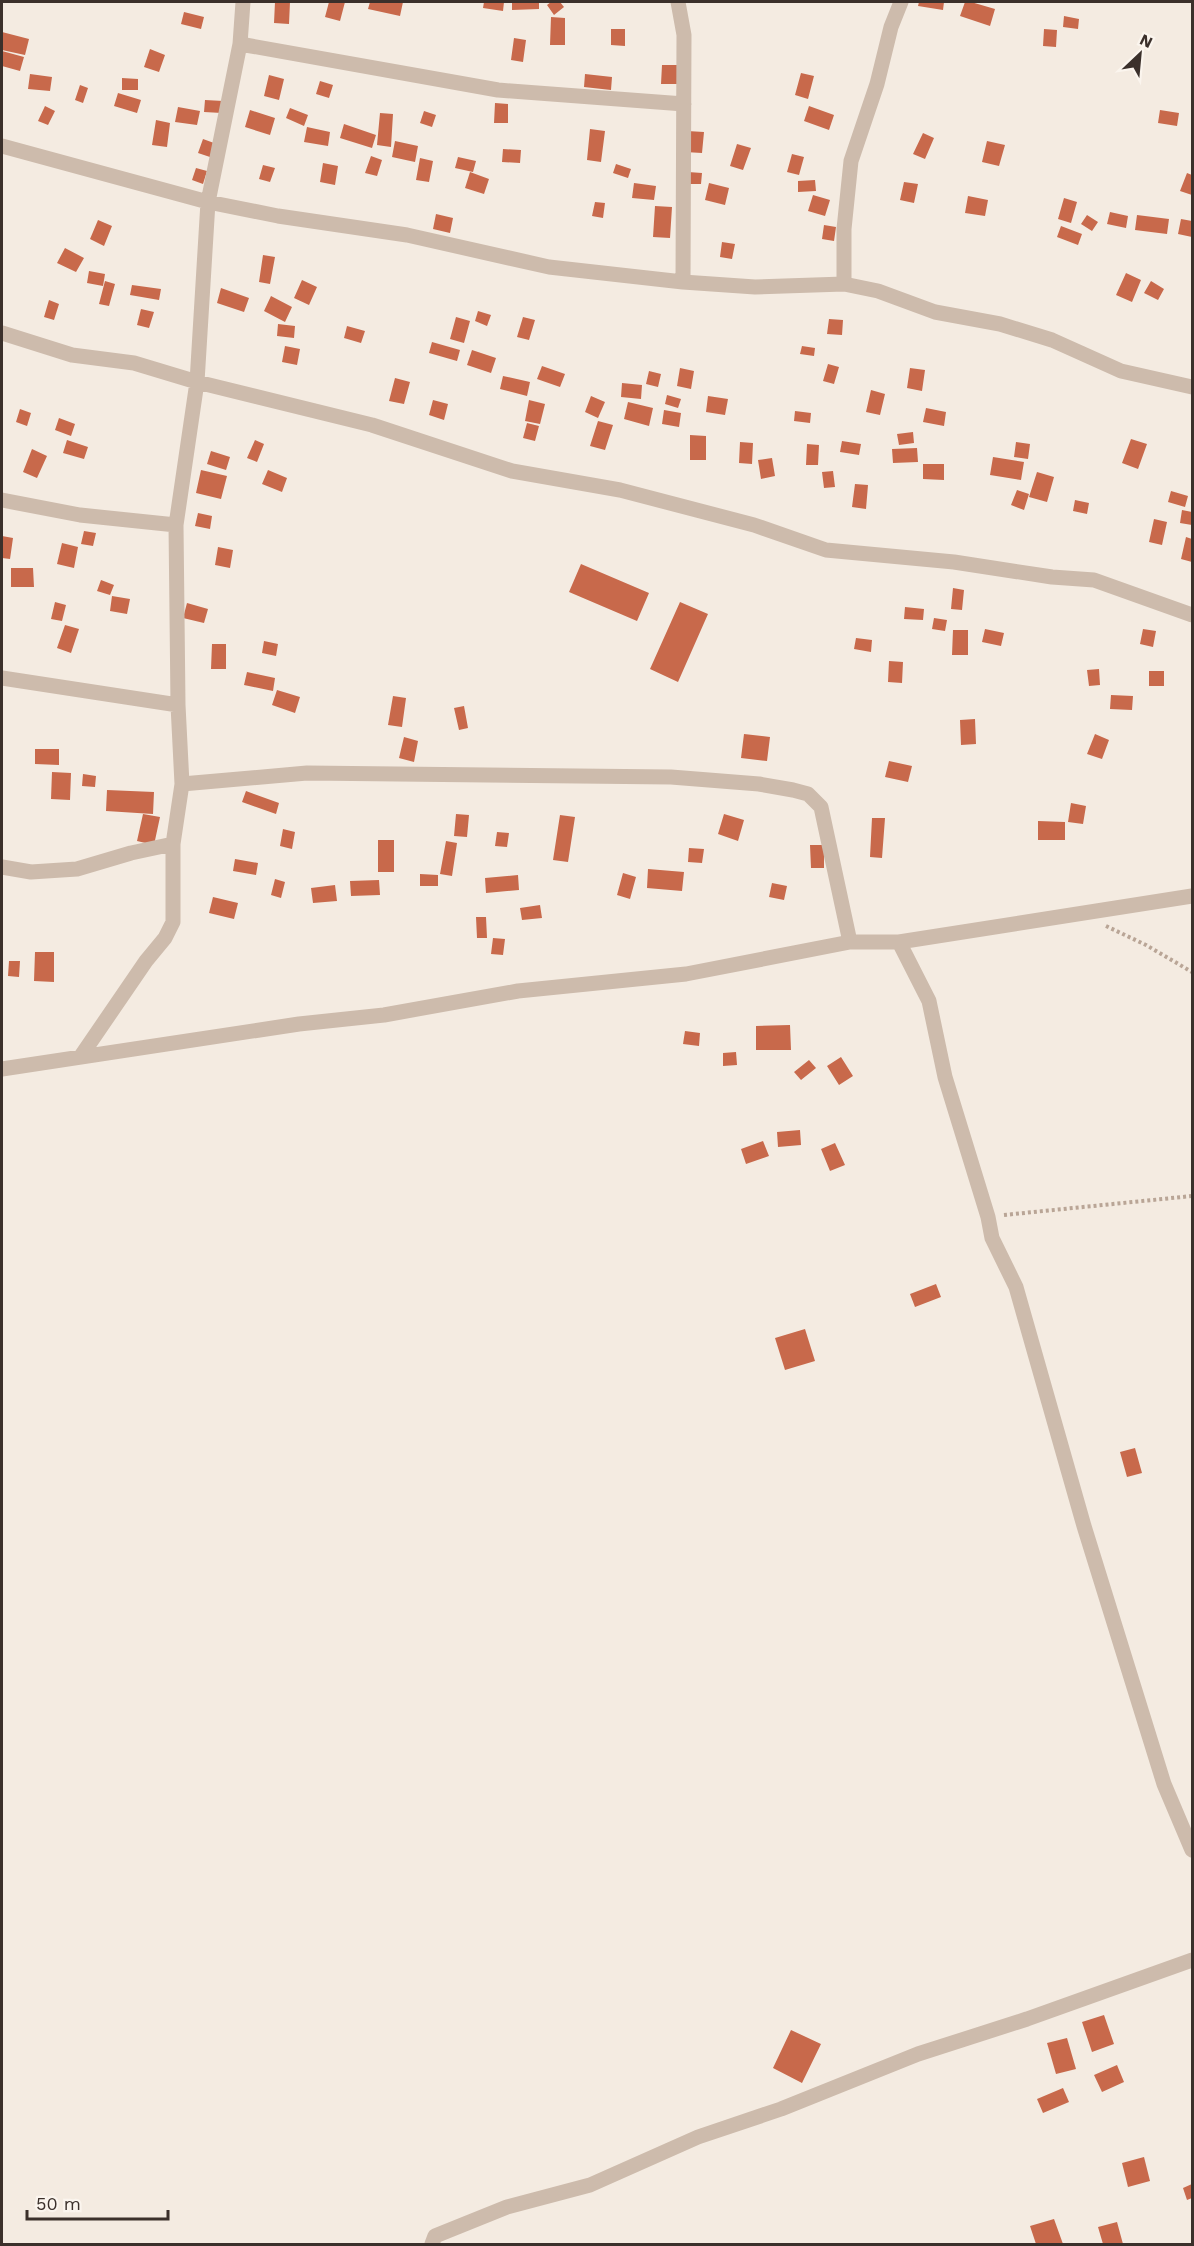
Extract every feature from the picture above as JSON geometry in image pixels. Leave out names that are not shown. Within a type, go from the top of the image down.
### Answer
[{"type":"street","points":[[81,1056],[146,961],[165,938],[173,922],[173,844],[182,784],[178,705],[176,525],[197,382],[208,202],[240,44],[243,2]]},
{"type":"street","points":[[678,2],[684,35],[683,282]]},
{"type":"street","points":[[844,284],[844,229],[851,161],[877,84],[891,27],[901,2]]},
{"type":"street","points":[[240,44],[498,90],[684,105]]},
{"type":"street","points":[[2,147],[208,202],[278,216],[407,235],[549,267],[683,282],[755,287],[844,284],[878,291],[935,312],[1000,324],[1052,340],[1121,371],[1192,387]]},
{"type":"street","points":[[2,333],[72,355],[134,363],[197,382],[372,425],[512,471],[620,490],[754,525],[826,550],[954,562],[1052,577],[1094,580],[1192,615]]},
{"type":"street","points":[[2,500],[80,515],[176,525]]},
{"type":"street","points":[[2,678],[178,705]]},
{"type":"street","points":[[182,784],[307,773],[465,774],[671,777],[759,784],[794,790],[807,794],[821,807],[829,834],[850,942]]},
{"type":"street","points":[[2,867],[31,872],[77,869],[131,853],[173,844]]},
{"type":"street","points":[[2,1069],[299,1024],[395,1013],[518,991],[686,974],[850,942],[899,942],[1192,896]]},
{"type":"street","points":[[899,942],[929,1001],[945,1077],[993,1238],[1016,1287],[1084,1526],[1164,1784],[1192,1850]]},
{"type":"street","points":[[432,2244],[435,2236],[507,2207],[590,2185],[698,2137],[781,2109],[918,2054],[1027,2019],[1192,1960]]},
{"type":"path","points":[[1078,913],[1146,945],[1192,972]]},
{"type":"path","points":[[988,1217],[1192,1196]]},
{"type":"building","points":[[275,2],[290,2],[289,24],[274,23]]},
{"type":"building","points":[[329,2],[345,2],[340,21],[325,17]]},
{"type":"building","points":[[370,2],[403,2],[400,16],[368,9]]},
{"type":"building","points":[[484,2],[504,2],[503,11],[483,8]]},
{"type":"building","points":[[512,2],[539,2],[539,9],[512,10]]},
{"type":"building","points":[[551,2],[560,2],[564,7],[554,15],[547,5]]},
{"type":"building","points":[[919,2],[944,2],[943,10],[918,6]]},
{"type":"building","points":[[965,2],[995,9],[990,26],[960,16]]},
{"type":"building","points":[[184,12],[204,17],[201,29],[181,24]]},
{"type":"building","points":[[1064,16],[1079,19],[1078,29],[1063,27]]},
{"type":"building","points":[[551,17],[565,18],[565,45],[550,45]]},
{"type":"building","points":[[611,29],[625,29],[625,46],[611,45]]},
{"type":"building","points":[[1044,29],[1057,30],[1056,47],[1043,46]]},
{"type":"building","points":[[2,32],[29,39],[25,55],[2,50]]},
{"type":"building","points":[[514,38],[526,40],[523,62],[511,60]]},
{"type":"building","points":[[150,49],[165,55],[159,72],[144,67]]},
{"type":"building","points":[[2,51],[24,57],[20,71],[2,66]]},
{"type":"building","points":[[662,65],[677,65],[677,84],[661,84]]},
{"type":"building","points":[[801,73],[814,76],[808,99],[795,95]]},
{"type":"building","points":[[30,74],[52,77],[50,91],[28,89]]},
{"type":"building","points":[[585,74],[612,77],[611,90],[584,87]]},
{"type":"building","points":[[269,75],[284,79],[279,100],[264,96]]},
{"type":"building","points":[[122,78],[138,79],[138,90],[122,90]]},
{"type":"building","points":[[320,81],[333,85],[329,98],[316,94]]},
{"type":"building","points":[[80,85],[88,88],[83,103],[75,100]]},
{"type":"building","points":[[118,93],[141,100],[137,113],[114,106]]},
{"type":"building","points":[[205,100],[223,101],[222,113],[204,112]]},
{"type":"building","points":[[495,103],[508,104],[508,123],[494,123]]},
{"type":"building","points":[[45,106],[55,111],[48,125],[38,121]]},
{"type":"building","points":[[809,106],[834,115],[829,130],[804,121]]},
{"type":"building","points":[[178,107],[200,111],[197,125],[175,122]]},
{"type":"building","points":[[290,108],[308,115],[304,126],[286,118]]},
{"type":"building","points":[[250,110],[275,118],[270,135],[245,127]]},
{"type":"building","points":[[1160,110],[1179,113],[1177,126],[1158,123]]},
{"type":"building","points":[[424,111],[436,115],[432,127],[420,123]]},
{"type":"building","points":[[380,113],[393,114],[391,147],[377,145]]},
{"type":"building","points":[[156,120],[170,123],[167,147],[152,145]]},
{"type":"building","points":[[344,124],[376,135],[372,148],[340,138]]},
{"type":"building","points":[[307,127],[330,132],[328,146],[304,142]]},
{"type":"building","points":[[590,129],[605,131],[601,162],[587,160]]},
{"type":"building","points":[[687,131],[704,132],[702,153],[685,152]]},
{"type":"building","points":[[923,133],[934,138],[925,159],[913,154]]},
{"type":"building","points":[[203,139],[214,143],[210,157],[198,153]]},
{"type":"building","points":[[395,141],[418,146],[415,162],[392,157]]},
{"type":"building","points":[[987,141],[1005,145],[999,166],[982,162]]},
{"type":"building","points":[[737,144],[751,148],[743,170],[730,166]]},
{"type":"building","points":[[503,149],[521,150],[520,163],[502,162]]},
{"type":"building","points":[[792,154],[804,157],[799,175],[787,172]]},
{"type":"building","points":[[371,156],[382,160],[377,176],[365,173]]},
{"type":"building","points":[[458,157],[476,161],[473,172],[455,168]]},
{"type":"building","points":[[420,158],[433,161],[429,182],[416,180]]},
{"type":"building","points":[[323,163],[338,166],[335,185],[320,182]]},
{"type":"building","points":[[616,164],[631,169],[628,178],[613,173]]},
{"type":"building","points":[[263,165],[275,168],[270,182],[259,179]]},
{"type":"building","points":[[196,168],[207,171],[203,184],[192,180]]},
{"type":"building","points":[[470,172],[489,179],[484,194],[465,188]]},
{"type":"building","points":[[688,172],[702,173],[701,184],[687,184]]},
{"type":"building","points":[[1187,173],[1192,175],[1192,195],[1180,191]]},
{"type":"building","points":[[815,180],[816,191],[798,192],[798,181]]},
{"type":"building","points":[[904,182],[918,184],[914,203],[900,200]]},
{"type":"building","points":[[634,183],[656,186],[654,200],[632,198]]},
{"type":"building","points":[[709,183],[729,188],[725,205],[705,200]]},
{"type":"building","points":[[813,195],[830,200],[825,216],[808,211]]},
{"type":"building","points":[[968,196],[988,200],[985,216],[965,213]]},
{"type":"building","points":[[1064,198],[1077,202],[1071,223],[1058,219]]},
{"type":"building","points":[[595,202],[605,203],[603,218],[592,216]]},
{"type":"building","points":[[655,206],[672,207],[670,238],[653,237]]},
{"type":"building","points":[[1110,212],[1128,216],[1126,228],[1107,224]]},
{"type":"building","points":[[436,214],[453,218],[450,233],[433,229]]},
{"type":"building","points":[[1087,215],[1098,222],[1092,231],[1081,224]]},
{"type":"building","points":[[1137,215],[1169,219],[1167,234],[1135,230]]},
{"type":"building","points":[[1181,219],[1192,221],[1192,237],[1178,234]]},
{"type":"building","points":[[98,220],[112,226],[104,246],[90,239]]},
{"type":"building","points":[[824,225],[836,227],[834,241],[822,239]]},
{"type":"building","points":[[1061,226],[1082,234],[1078,245],[1057,237]]},
{"type":"building","points":[[722,242],[735,244],[732,259],[720,257]]},
{"type":"building","points":[[65,248],[84,258],[76,272],[57,263]]},
{"type":"building","points":[[263,255],[275,257],[270,284],[259,282]]},
{"type":"building","points":[[89,271],[105,274],[103,286],[87,283]]},
{"type":"building","points":[[1126,273],[1141,280],[1132,302],[1116,295]]},
{"type":"building","points":[[302,280],[317,287],[309,305],[294,298]]},
{"type":"building","points":[[105,281],[115,284],[109,306],[99,304]]},
{"type":"building","points":[[1151,281],[1164,289],[1158,300],[1144,293]]},
{"type":"building","points":[[132,285],[161,289],[159,300],[130,295]]},
{"type":"building","points":[[221,288],[249,298],[244,312],[217,303]]},
{"type":"building","points":[[271,296],[292,307],[285,322],[264,311]]},
{"type":"building","points":[[49,300],[59,304],[54,320],[44,317]]},
{"type":"building","points":[[141,309],[154,312],[149,328],[137,325]]},
{"type":"building","points":[[478,311],[491,315],[487,326],[475,321]]},
{"type":"building","points":[[456,317],[470,321],[464,343],[450,339]]},
{"type":"building","points":[[523,317],[535,320],[529,340],[517,337]]},
{"type":"building","points":[[829,319],[843,320],[842,335],[827,334]]},
{"type":"building","points":[[278,324],[295,326],[294,338],[277,336]]},
{"type":"building","points":[[347,326],[365,331],[361,343],[344,338]]},
{"type":"building","points":[[432,342],[460,350],[457,361],[429,353]]},
{"type":"building","points":[[285,346],[300,349],[297,365],[282,362]]},
{"type":"building","points":[[802,346],[815,348],[814,356],[800,354]]},
{"type":"building","points":[[472,350],[496,358],[491,373],[467,365]]},
{"type":"building","points":[[828,364],[839,367],[834,384],[823,381]]},
{"type":"building","points":[[542,366],[565,374],[560,387],[537,379]]},
{"type":"building","points":[[680,368],[694,371],[691,389],[677,386]]},
{"type":"building","points":[[910,368],[925,370],[922,391],[907,388]]},
{"type":"building","points":[[649,371],[661,374],[658,387],[646,384]]},
{"type":"building","points":[[503,376],[530,382],[527,396],[500,389]]},
{"type":"building","points":[[395,378],[410,382],[404,404],[389,401]]},
{"type":"building","points":[[622,383],[642,385],[641,399],[621,397]]},
{"type":"building","points":[[871,390],[885,394],[880,415],[866,412]]},
{"type":"building","points":[[667,395],[681,399],[678,408],[665,404]]},
{"type":"building","points":[[591,396],[605,402],[598,418],[585,412]]},
{"type":"building","points":[[708,396],[728,399],[725,415],[706,412]]},
{"type":"building","points":[[433,400],[448,404],[444,420],[429,415]]},
{"type":"building","points":[[529,400],[545,404],[540,424],[525,421]]},
{"type":"building","points":[[628,402],[653,408],[649,426],[624,419]]},
{"type":"building","points":[[926,408],[946,412],[944,426],[923,422]]},
{"type":"building","points":[[20,409],[31,413],[27,426],[16,422]]},
{"type":"building","points":[[664,410],[681,413],[679,427],[662,424]]},
{"type":"building","points":[[795,411],[811,413],[810,423],[794,421]]},
{"type":"building","points":[[59,418],[75,424],[71,436],[55,430]]},
{"type":"building","points":[[598,421],[613,425],[605,450],[590,446]]},
{"type":"building","points":[[527,423],[539,426],[535,441],[523,438]]},
{"type":"building","points":[[913,432],[914,443],[899,445],[897,434]]},
{"type":"building","points":[[690,435],[706,436],[706,460],[690,460]]},
{"type":"building","points":[[1131,439],[1147,444],[1138,469],[1122,463]]},
{"type":"building","points":[[67,440],[88,447],[84,459],[63,453]]},
{"type":"building","points":[[255,440],[264,444],[257,462],[247,458]]},
{"type":"building","points":[[842,441],[861,444],[859,455],[840,452]]},
{"type":"building","points":[[740,442],[753,443],[752,464],[739,463]]},
{"type":"building","points":[[1016,442],[1030,444],[1028,459],[1014,457]]},
{"type":"building","points":[[807,444],[819,445],[818,465],[806,465]]},
{"type":"building","points":[[917,448],[918,462],[893,463],[892,449]]},
{"type":"building","points":[[32,449],[47,456],[37,478],[23,472]]},
{"type":"building","points":[[211,451],[230,457],[226,470],[207,464]]},
{"type":"building","points":[[993,457],[1024,462],[1021,480],[990,475]]},
{"type":"building","points":[[772,458],[775,476],[761,479],[758,460]]},
{"type":"building","points":[[923,464],[944,464],[944,480],[923,479]]},
{"type":"building","points":[[201,470],[227,476],[221,499],[196,493]]},
{"type":"building","points":[[268,470],[287,478],[282,492],[262,484]]},
{"type":"building","points":[[833,471],[835,487],[824,488],[822,472]]},
{"type":"building","points":[[1037,472],[1054,477],[1047,502],[1029,497]]},
{"type":"building","points":[[855,484],[868,485],[866,509],[852,507]]},
{"type":"building","points":[[1017,490],[1029,494],[1024,510],[1011,505]]},
{"type":"building","points":[[1171,491],[1188,496],[1185,507],[1168,502]]},
{"type":"building","points":[[1075,500],[1089,503],[1087,514],[1073,511]]},
{"type":"building","points":[[1182,510],[1192,512],[1192,525],[1180,523]]},
{"type":"building","points":[[198,513],[212,516],[210,529],[195,526]]},
{"type":"building","points":[[1154,519],[1167,522],[1162,545],[1149,542]]},
{"type":"building","points":[[84,531],[96,533],[93,546],[81,544]]},
{"type":"building","points":[[2,536],[13,538],[10,559],[2,558]]},
{"type":"building","points":[[1186,537],[1192,539],[1192,562],[1181,559]]},
{"type":"building","points":[[62,543],[78,547],[74,568],[57,564]]},
{"type":"building","points":[[218,547],[233,550],[230,568],[215,565]]},
{"type":"building","points":[[581,564],[649,593],[637,621],[569,592]]},
{"type":"building","points":[[11,568],[33,568],[34,587],[11,587]]},
{"type":"building","points":[[101,580],[114,585],[110,595],[97,591]]},
{"type":"building","points":[[953,588],[964,590],[962,610],[951,609]]},
{"type":"building","points":[[112,596],[130,599],[127,614],[110,611]]},
{"type":"building","points":[[55,602],[66,605],[62,621],[51,619]]},
{"type":"building","points":[[680,602],[708,614],[678,682],[650,669]]},
{"type":"building","points":[[187,603],[208,609],[204,623],[183,618]]},
{"type":"building","points":[[905,607],[924,609],[923,620],[904,619]]},
{"type":"building","points":[[934,618],[947,620],[945,631],[932,629]]},
{"type":"building","points":[[65,625],[79,629],[71,653],[57,648]]},
{"type":"building","points":[[985,629],[1004,633],[1001,646],[982,642]]},
{"type":"building","points":[[1143,629],[1156,631],[1153,647],[1140,644]]},
{"type":"building","points":[[953,630],[968,630],[968,655],[952,655]]},
{"type":"building","points":[[856,638],[872,640],[871,652],[854,649]]},
{"type":"building","points":[[264,641],[278,644],[276,656],[262,653]]},
{"type":"building","points":[[212,644],[226,644],[226,669],[211,669]]},
{"type":"building","points":[[889,661],[903,662],[902,683],[888,682]]},
{"type":"building","points":[[1099,669],[1100,685],[1089,686],[1087,670]]},
{"type":"building","points":[[1149,671],[1164,671],[1164,686],[1149,686]]},
{"type":"building","points":[[247,672],[275,678],[273,691],[244,685]]},
{"type":"building","points":[[277,690],[300,697],[295,713],[272,705]]},
{"type":"building","points":[[1111,695],[1133,696],[1132,710],[1110,709]]},
{"type":"building","points":[[393,696],[406,698],[402,727],[388,725]]},
{"type":"building","points":[[464,706],[468,728],[459,730],[454,708]]},
{"type":"building","points":[[975,719],[976,744],[961,745],[960,720]]},
{"type":"building","points":[[744,734],[770,737],[767,761],[741,758]]},
{"type":"building","points":[[1095,734],[1109,740],[1102,759],[1087,754]]},
{"type":"building","points":[[404,737],[418,741],[414,762],[399,758]]},
{"type":"building","points":[[35,749],[59,749],[59,765],[35,764]]},
{"type":"building","points":[[889,761],[912,766],[908,782],[885,777]]},
{"type":"building","points":[[52,772],[71,773],[70,800],[51,799]]},
{"type":"building","points":[[83,774],[96,776],[95,787],[82,786]]},
{"type":"building","points":[[107,790],[154,792],[153,814],[106,811]]},
{"type":"building","points":[[246,791],[279,803],[276,814],[242,802]]},
{"type":"building","points":[[1071,803],[1086,806],[1083,824],[1068,822]]},
{"type":"building","points":[[143,814],[160,817],[154,845],[137,841]]},
{"type":"building","points":[[456,814],[469,815],[467,837],[454,836]]},
{"type":"building","points":[[724,814],[744,820],[738,841],[718,834]]},
{"type":"building","points":[[560,815],[575,817],[568,862],[553,860]]},
{"type":"building","points":[[872,818],[885,818],[882,858],[870,857]]},
{"type":"building","points":[[1038,821],[1065,822],[1065,840],[1038,840]]},
{"type":"building","points":[[283,829],[295,832],[292,849],[280,846]]},
{"type":"building","points":[[497,832],[509,833],[507,847],[495,846]]},
{"type":"building","points":[[378,840],[394,840],[394,872],[378,872]]},
{"type":"building","points":[[446,841],[457,843],[452,876],[440,874]]},
{"type":"building","points":[[810,845],[824,845],[824,868],[811,868]]},
{"type":"building","points":[[689,848],[704,849],[702,863],[688,862]]},
{"type":"building","points":[[235,859],[258,863],[256,875],[233,871]]},
{"type":"building","points":[[648,869],[684,872],[682,891],[647,888]]},
{"type":"building","points":[[623,873],[636,877],[630,899],[617,895]]},
{"type":"building","points":[[420,874],[438,875],[438,886],[420,886]]},
{"type":"building","points":[[518,875],[519,890],[486,893],[485,878]]},
{"type":"building","points":[[275,879],[285,882],[281,898],[271,895]]},
{"type":"building","points":[[379,880],[380,895],[351,896],[350,881]]},
{"type":"building","points":[[772,883],[787,886],[784,900],[769,897]]},
{"type":"building","points":[[335,885],[337,901],[313,903],[311,888]]},
{"type":"building","points":[[213,897],[238,903],[234,919],[209,913]]},
{"type":"building","points":[[540,905],[542,918],[522,920],[520,908]]},
{"type":"building","points":[[476,917],[486,917],[487,938],[477,938]]},
{"type":"building","points":[[493,938],[505,939],[503,955],[491,954]]},
{"type":"building","points":[[35,952],[54,952],[54,982],[34,981]]},
{"type":"building","points":[[9,961],[20,961],[19,977],[8,976]]},
{"type":"building","points":[[790,1025],[791,1050],[756,1050],[756,1026]]},
{"type":"building","points":[[685,1031],[700,1033],[699,1046],[683,1044]]},
{"type":"building","points":[[736,1052],[737,1065],[723,1066],[723,1053]]},
{"type":"building","points":[[841,1057],[853,1076],[839,1085],[827,1066]]},
{"type":"building","points":[[809,1060],[816,1068],[801,1080],[794,1072]]},
{"type":"building","points":[[800,1130],[801,1145],[778,1147],[777,1132]]},
{"type":"building","points":[[763,1141],[769,1156],[746,1164],[741,1149]]},
{"type":"building","points":[[835,1143],[845,1165],[830,1171],[821,1149]]},
{"type":"building","points":[[936,1284],[941,1297],[915,1307],[910,1294]]},
{"type":"building","points":[[805,1329],[815,1361],[785,1370],[775,1338]]},
{"type":"building","points":[[1135,1448],[1142,1473],[1127,1477],[1120,1452]]},
{"type":"building","points":[[1104,2015],[1114,2044],[1092,2052],[1082,2022]]},
{"type":"building","points":[[791,2030],[821,2044],[802,2083],[773,2068]]},
{"type":"building","points":[[1067,2038],[1076,2069],[1056,2074],[1047,2043]]},
{"type":"building","points":[[1117,2065],[1124,2082],[1102,2092],[1094,2075]]},
{"type":"building","points":[[1063,2088],[1069,2102],[1043,2113],[1037,2099]]},
{"type":"building","points":[[1144,2157],[1150,2181],[1128,2187],[1122,2163]]},
{"type":"building","points":[[1192,2184],[1192,2198],[1187,2200],[1183,2188]]},
{"type":"building","points":[[1054,2219],[1063,2244],[1036,2244],[1030,2226]]},
{"type":"building","points":[[1117,2222],[1123,2244],[1103,2244],[1098,2227]]}]
